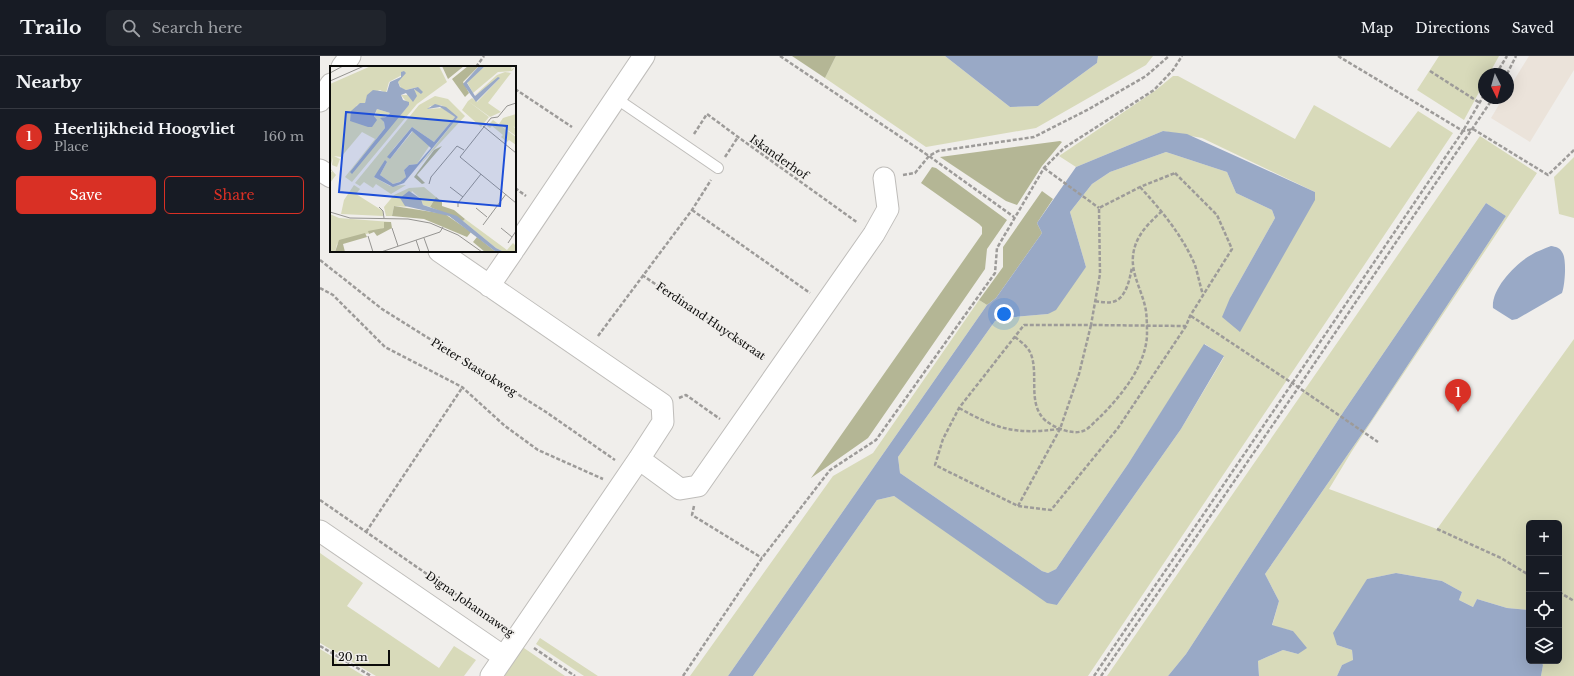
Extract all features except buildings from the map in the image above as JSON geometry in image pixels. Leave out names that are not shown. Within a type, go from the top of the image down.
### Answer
[{"type":"street","points":[[343,66],[350,56]]},
{"type":"street","points":[[516,247],[644,56]]},
{"type":"street","points":[[320,101],[330,86]]},
{"type":"street","points":[[320,170],[330,177]]},
{"type":"street","points":[[630,472],[680,489],[698,486],[874,234],[888,209],[884,178]]},
{"type":"street","points":[[440,252],[662,404],[663,422],[491,676]]},
{"type":"street","points":[[489,286],[512,252]]},
{"type":"street","points":[[320,532],[504,657]]},
{"type":"lane","points":[[616,99],[718,168]]},
{"type":"path","points":[[477,66],[484,56]]},
{"type":"path","points":[[780,56],[929,156],[1014,217]]},
{"type":"path","points":[[884,178],[915,174],[929,156],[938,151],[1034,137],[1089,109],[1146,76],[1169,56]]},
{"type":"path","points":[[683,676],[762,558],[830,470],[876,440],[995,273],[997,248],[1044,168],[1064,148],[1154,90],[1173,70],[1182,56]]},
{"type":"path","points":[[1338,56],[1463,131],[1473,129],[1548,175],[1574,150]]},
{"type":"path","points":[[1500,68],[1507,56]]},
{"type":"path","points":[[1510,68],[1516,56]]},
{"type":"path","points":[[1430,71],[1478,102]]},
{"type":"path","points":[[516,90],[589,139]]},
{"type":"path","points":[[1094,676],[1463,131],[1479,104]]},
{"type":"path","points":[[1101,676],[1298,388],[1489,104]]},
{"type":"path","name":"Iskanderhof","points":[[686,145],[707,114],[874,234]]},
{"type":"path","points":[[586,352],[692,210],[738,137]]},
{"type":"path","points":[[1044,168],[1099,208]]},
{"type":"path","points":[[1099,208],[1140,187],[1175,173],[1217,215],[1232,249],[1190,316],[1186,326],[1118,428],[1051,510],[1018,506],[935,465],[943,439],[959,408],[1024,325],[1186,326]]},
{"type":"path","points":[[1140,187],[1162,211],[1183,240],[1195,266],[1203,296]]},
{"type":"path","points":[[1018,506],[1060,429],[1080,374],[1100,274],[1099,208]]},
{"type":"path","points":[[692,210],[825,304]]},
{"type":"path","points":[[1095,301],[1112,302],[1117,300],[1129,282],[1133,254],[1138,238],[1145,226],[1162,211]]},
{"type":"path","name":"Pieter Stastokweg","points":[[320,260],[382,310],[546,412],[630,472]]},
{"type":"path","points":[[959,408],[984,422],[1004,429],[1031,431],[1060,429],[1083,432],[1090,427],[1119,397],[1141,361],[1146,338],[1146,311],[1132,266]]},
{"type":"path","name":"Ferdinand Huyckstraat","points":[[642,275],[780,368]]},
{"type":"path","points":[[320,292],[321,288],[333,296],[385,347],[462,387],[505,426],[538,450],[630,472]]},
{"type":"path","points":[[1190,316],[1378,442]]},
{"type":"path","points":[[1015,337],[1024,344],[1030,352],[1035,374],[1035,400],[1039,414],[1060,429]]},
{"type":"path","points":[[366,532],[462,387]]},
{"type":"path","points":[[662,404],[686,395],[736,431]]},
{"type":"path","points":[[698,486],[692,515],[762,558]]},
{"type":"path","name":"Digna Johannaweg","points":[[320,500],[574,676]]},
{"type":"path","points":[[1437,529],[1501,558],[1526,573]]},
{"type":"path","points":[[1562,594],[1574,601]]},
{"type":"path","points":[[320,646],[371,676]]},
{"type":"shaded area","points":[[1529,56],[1574,56],[1574,70],[1530,142],[1491,118],[1499,104],[1514,104],[1514,80]]},
{"type":"green space","points":[[792,56],[836,56],[825,78]]},
{"type":"green space","points":[[836,56],[945,56],[1010,107],[1038,106],[1097,63],[1098,56],[1153,56],[1146,65],[1036,128],[926,147],[825,78]]},
{"type":"green space","points":[[1439,56],[1499,56],[1492,68],[1478,68],[1478,94],[1464,120],[1417,90]]},
{"type":"green space","points":[[1173,76],[1178,76],[1295,139],[1314,105],[1390,148],[1418,111],[1453,133],[1088,676],[753,676],[877,500],[894,496],[1057,605],[1181,429],[1224,357],[1205,344],[1128,464],[1056,569],[1048,573],[1042,571],[900,473],[898,457],[995,321],[1003,318],[1048,314],[1086,267],[1070,212],[1092,184],[1110,172],[1166,152],[1227,172],[1236,193],[1272,210],[1275,218],[1230,298],[1315,192],[1202,138],[1163,131],[1076,167],[1059,156],[1156,90]]},
{"type":"green space","points":[[1480,136],[1537,173],[1352,451],[1329,489],[1437,529],[1574,339],[1574,676],[1541,676],[1542,664],[1562,664],[1562,520],[1526,520],[1526,610],[1507,608],[1477,599],[1473,607],[1459,600],[1462,592],[1442,581],[1396,573],[1367,579],[1337,645],[1352,650],[1353,661],[1342,665],[1337,676],[1259,676],[1258,661],[1283,650],[1298,654],[1293,631],[1272,626],[1279,601],[1265,574],[1371,421],[1506,216],[1486,203],[1344,411],[1186,654],[1168,676],[1107,676]]},
{"type":"green space","points":[[1060,141],[1062,142],[1042,166],[1017,205],[1006,201],[940,157]]},
{"type":"green space","points":[[1574,157],[1574,218],[1559,214],[1554,177]]},
{"type":"green space","points":[[932,167],[936,168],[1007,220],[987,249],[985,269],[868,438],[811,478],[982,234],[982,227],[979,224],[921,183]]},
{"type":"green space","points":[[1042,191],[1053,199],[1037,223],[1042,233],[996,298],[987,305],[979,300],[1003,267],[1003,247]]},
{"type":"green space","points":[[979,300],[987,305],[728,676],[690,676],[833,476],[873,453]]},
{"type":"green space","points":[[320,553],[363,583],[347,606],[439,668],[454,646],[476,660],[464,676],[376,676],[320,643]]},
{"type":"green space","points":[[540,638],[598,676],[584,676],[536,644]]},
{"type":"green space","points":[[521,646],[565,676],[500,676]]},
{"type":"green space","points":[[320,649],[364,676],[320,676]]},
{"type":"water","points":[[945,56],[1098,56],[1097,63],[1038,106],[1010,107]]},
{"type":"water","points":[[1163,131],[1187,134],[1315,192],[1315,200],[1240,332],[1222,317],[1230,298],[1275,218],[1272,210],[1236,193],[1227,172],[1166,152],[1110,172],[1092,184],[1070,212],[1086,267],[1056,310],[1048,314],[1003,318],[995,321],[898,457],[900,473],[1042,571],[1048,573],[1056,569],[1128,464],[1204,344],[1224,356],[1181,429],[1057,605],[1047,603],[894,496],[877,500],[753,676],[728,676],[987,305],[996,298],[1042,233],[1037,223],[1076,167]]},
{"type":"water","points":[[1486,203],[1506,216],[1371,421],[1265,574],[1279,601],[1272,625],[1293,631],[1307,648],[1298,654],[1283,650],[1258,661],[1259,676],[1168,676],[1186,654],[1344,411]]},
{"type":"water","points":[[1551,246],[1559,248],[1564,255],[1565,272],[1562,293],[1517,319],[1512,320],[1493,308],[1493,301],[1496,293],[1500,285],[1511,271],[1531,255]]},
{"type":"water","points":[[1396,573],[1442,581],[1462,592],[1459,600],[1473,607],[1477,599],[1507,608],[1526,610],[1526,664],[1542,664],[1541,676],[1337,676],[1342,665],[1353,660],[1352,650],[1337,645],[1333,633],[1367,579]]},
{"type":"place","name":"Heerlijkheid Hoogvliet","points":[[1458,412]]}]
